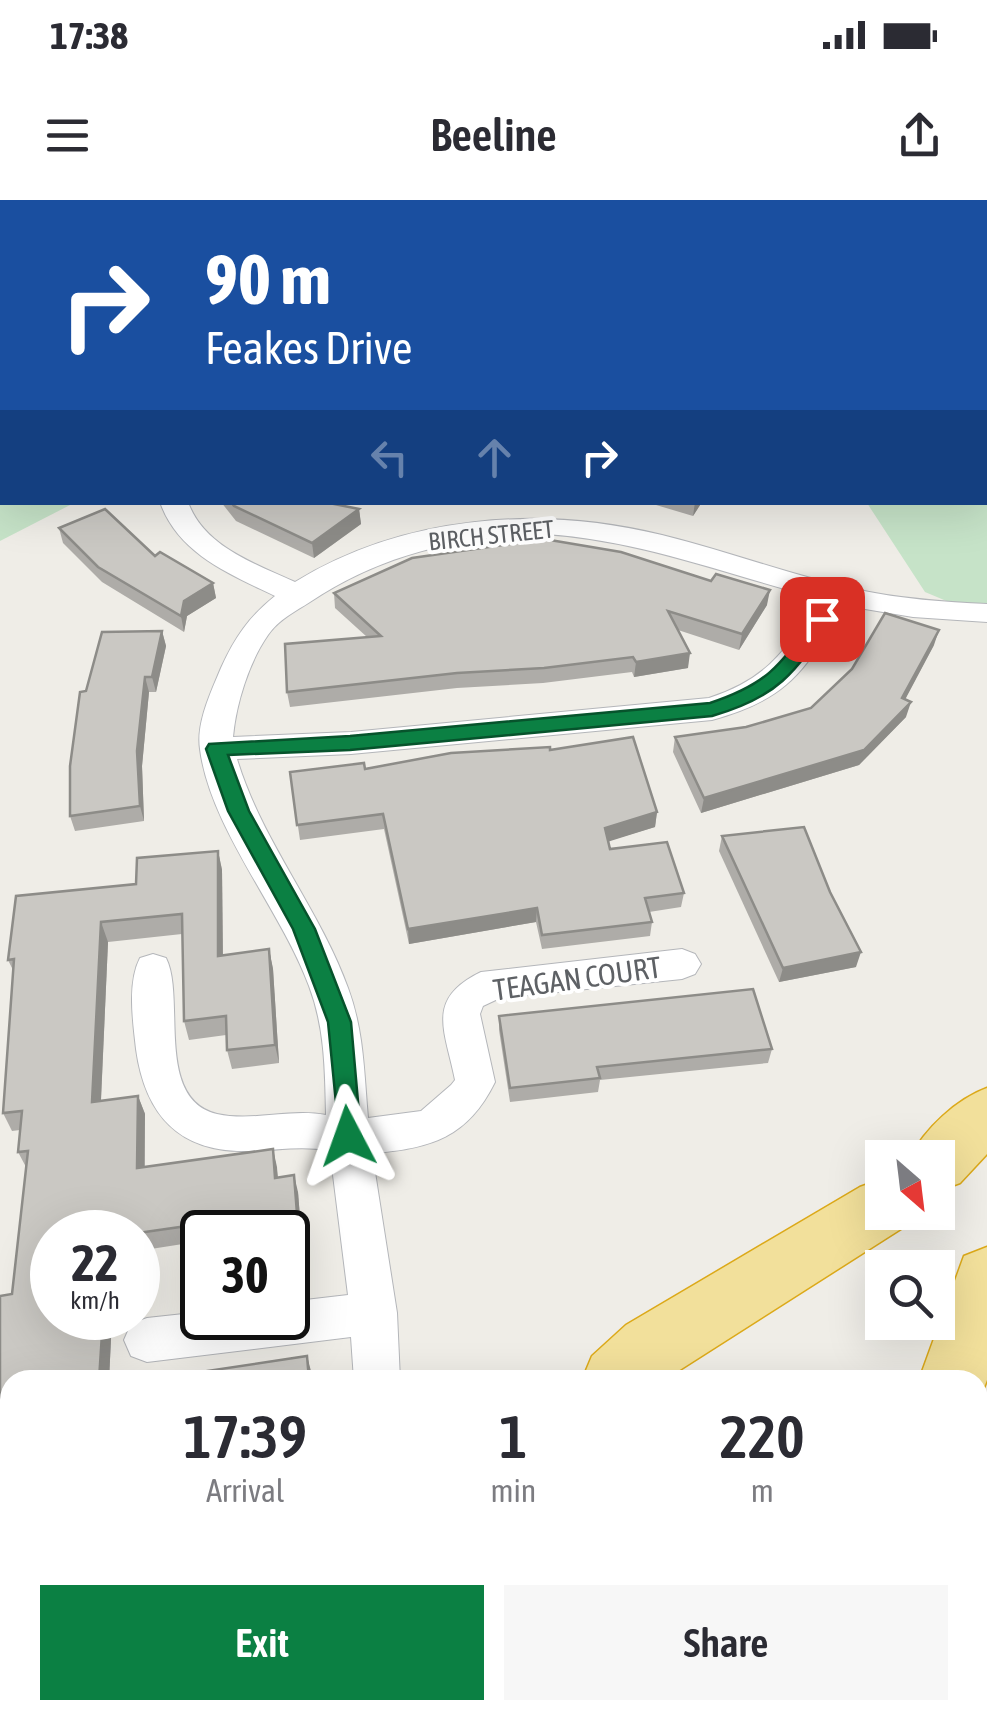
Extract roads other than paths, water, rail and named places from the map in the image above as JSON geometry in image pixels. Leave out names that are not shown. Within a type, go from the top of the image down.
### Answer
[{"type":"highway","points":[[955,1147],[987,1114]]},
{"type":"highway","points":[[627,1370],[650,1348],[865,1217]]},
{"type":"highway","points":[[957,1370],[987,1277]]},
{"type":"street","points":[[174,505],[176,518],[193,540],[299,596]]},
{"type":"street","name":"BIRCH STREET","points":[[216,749],[226,693],[258,624],[330,573],[395,547],[458,533],[542,526],[592,529],[657,542],[838,595],[918,610],[987,613]]},
{"type":"street","points":[[377,1370],[374,1314],[348,1136],[340,1022],[304,929],[238,811],[216,749],[350,743],[712,710],[756,694],[789,666],[838,595]]},
{"type":"street","name":"TEAGAN COURT","points":[[153,969],[152,1025],[160,1068],[172,1101],[190,1122],[222,1132],[314,1130],[348,1136],[425,1127],[459,1109],[475,1082],[461,1014],[468,996],[494,983],[682,964]]},
{"type":"street","points":[[160,1338],[374,1314]]}]
